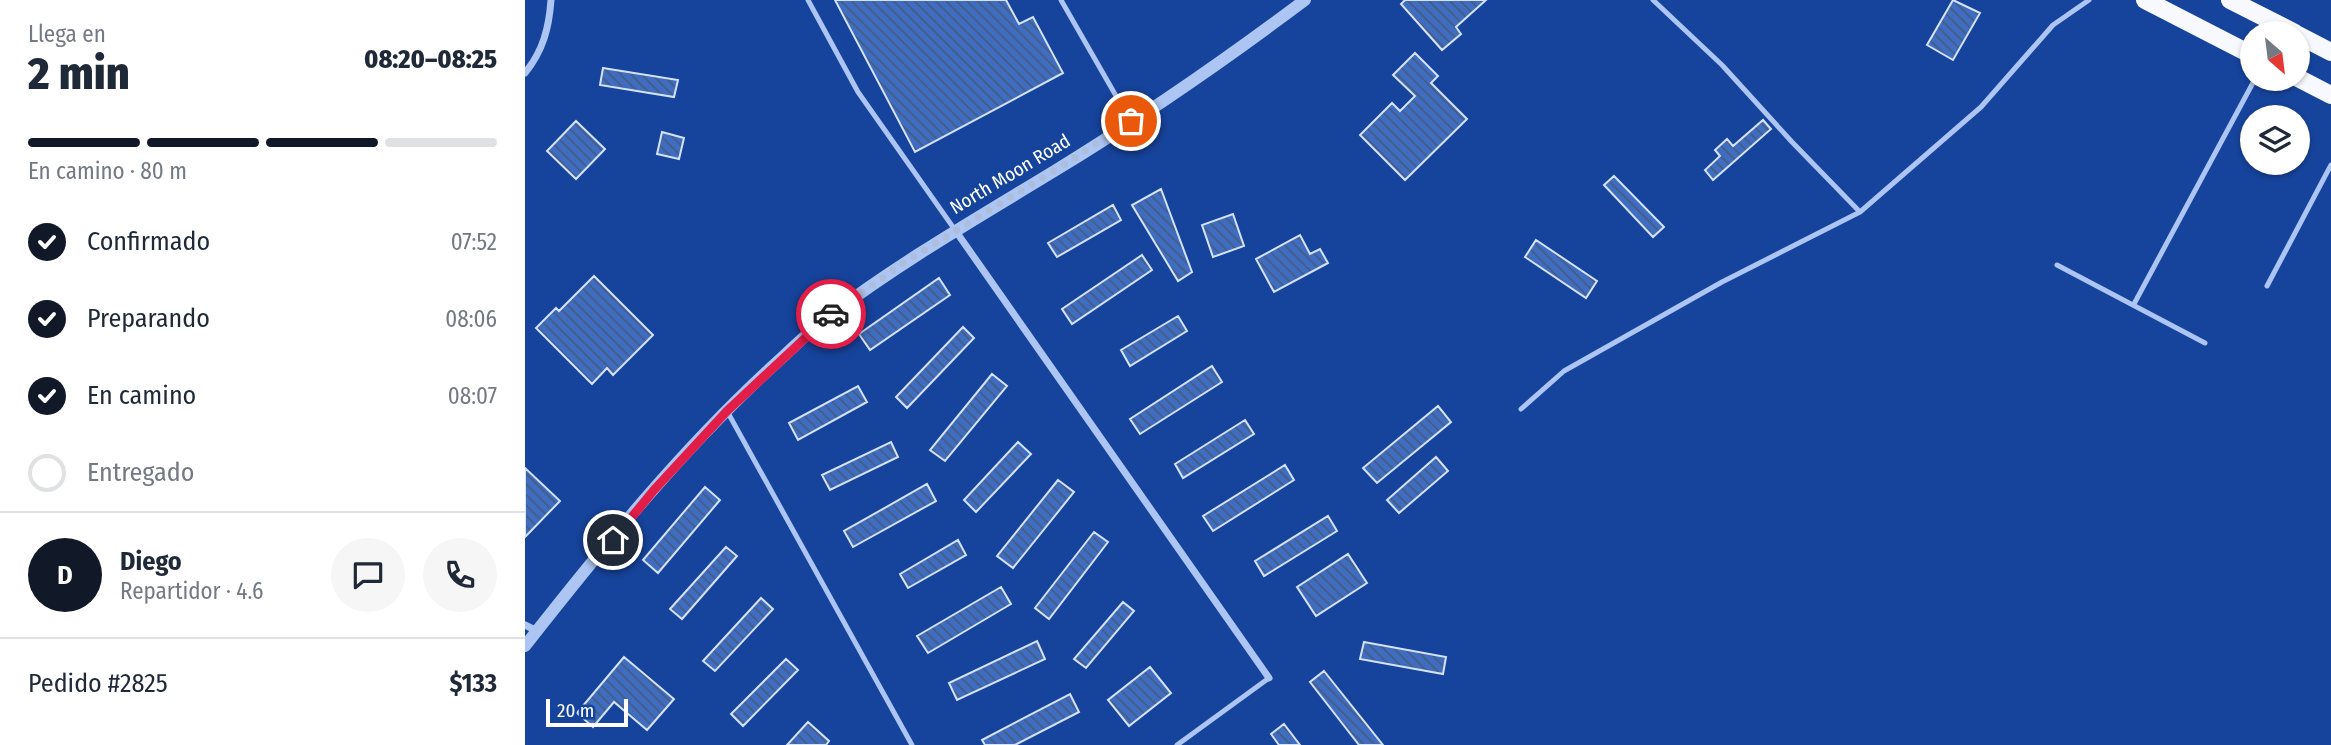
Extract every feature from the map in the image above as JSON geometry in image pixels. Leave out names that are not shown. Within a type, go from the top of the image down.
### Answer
[{"type":"main road","points":[[2144,0],[2240,49]]},
{"type":"main road","points":[[2230,0],[2271,21]]},
{"type":"main road","points":[[2310,41],[2331,52]]},
{"type":"main road","points":[[2310,84],[2331,95]]},
{"type":"street","points":[[525,73],[548,32],[551,0]]},
{"type":"street","name":"North Moon Road","points":[[525,646],[531,628],[654,490],[727,411],[827,317],[955,229],[1057,169],[1131,121],[1305,0]]},
{"type":"street","points":[[955,229],[1269,678]]},
{"type":"lane","points":[[808,0],[858,92],[955,229]]},
{"type":"lane","points":[[1061,0],[1131,121]]},
{"type":"lane","points":[[1653,0],[1723,65],[1791,142],[1860,212]]},
{"type":"lane","points":[[1521,409],[1564,371],[1722,282],[1860,212],[1981,107],[2053,25],[2089,0]]},
{"type":"lane","points":[[2134,304],[2249,91]]},
{"type":"lane","points":[[2267,286],[2331,165]]},
{"type":"lane","points":[[2057,265],[2205,343]]},
{"type":"lane","points":[[727,411],[912,745]]},
{"type":"lane","points":[[1177,745],[1269,678]]},
{"type":"building","points":[[835,0],[1006,0],[1019,24],[1033,17],[1063,73],[915,152]]},
{"type":"building","points":[[1405,0],[1486,0],[1456,27],[1461,34],[1442,50],[1401,4]]},
{"type":"building","points":[[1953,0],[1980,13],[1953,60],[1927,45]]},
{"type":"building","points":[[1415,53],[1438,76],[1431,83],[1467,119],[1405,180],[1360,135],[1392,103],[1400,111],[1415,96],[1393,75]]},
{"type":"building","points":[[603,68],[678,80],[674,97],[600,85]]},
{"type":"building","points":[[1763,120],[1771,129],[1713,180],[1705,170],[1720,156],[1715,150],[1727,139],[1733,146]]},
{"type":"building","points":[[576,121],[605,149],[576,179],[547,151]]},
{"type":"building","points":[[662,132],[684,138],[679,159],[657,154]]},
{"type":"building","points":[[1614,176],[1664,227],[1653,237],[1604,185]]},
{"type":"building","points":[[1161,189],[1192,272],[1178,281],[1132,205]]},
{"type":"building","points":[[1113,205],[1121,220],[1057,257],[1048,243]]},
{"type":"building","points":[[1233,214],[1244,246],[1213,257],[1202,225]]},
{"type":"building","points":[[1300,235],[1310,254],[1320,249],[1328,263],[1274,292],[1256,259]]},
{"type":"building","points":[[1536,240],[1597,281],[1586,298],[1525,257]]},
{"type":"building","points":[[1142,255],[1152,270],[1072,324],[1062,309]]},
{"type":"building","points":[[594,276],[653,335],[613,375],[607,368],[592,384],[536,328],[556,308],[559,311]]},
{"type":"building","points":[[939,278],[950,295],[870,350],[859,334]]},
{"type":"building","points":[[1178,316],[1187,331],[1130,366],[1121,350]]},
{"type":"building","points":[[963,327],[974,338],[907,408],[896,397]]},
{"type":"building","points":[[1212,366],[1222,382],[1140,434],[1130,419]]},
{"type":"building","points":[[992,374],[1007,386],[945,461],[930,450]]},
{"type":"building","points":[[858,386],[867,402],[798,440],[789,423]]},
{"type":"building","points":[[1438,406],[1451,422],[1377,483],[1363,468]]},
{"type":"building","points":[[1245,420],[1254,434],[1183,478],[1175,464]]},
{"type":"building","points":[[891,442],[898,457],[830,490],[822,475]]},
{"type":"building","points":[[1018,442],[1031,454],[976,512],[964,500]]},
{"type":"building","points":[[1436,457],[1448,471],[1399,513],[1387,500]]},
{"type":"building","points":[[1285,465],[1294,480],[1213,531],[1203,516]]},
{"type":"building","points":[[525,468],[560,501],[525,537]]},
{"type":"building","points":[[1058,480],[1074,492],[1013,568],[997,556]]},
{"type":"building","points":[[927,484],[936,501],[853,547],[844,531]]},
{"type":"building","points":[[705,487],[720,500],[658,573],[643,560]]},
{"type":"building","points":[[1328,516],[1337,531],[1264,576],[1255,561]]},
{"type":"building","points":[[1094,532],[1108,542],[1049,619],[1035,608]]},
{"type":"building","points":[[958,540],[966,555],[908,588],[900,574]]},
{"type":"building","points":[[726,547],[737,556],[682,619],[670,609]]},
{"type":"building","points":[[1348,554],[1367,583],[1316,616],[1297,587]]},
{"type":"building","points":[[1001,587],[1011,604],[928,653],[917,636]]},
{"type":"building","points":[[761,598],[773,609],[715,671],[703,661]]},
{"type":"building","points":[[1123,602],[1134,611],[1086,668],[1074,659]]},
{"type":"building","points":[[1037,641],[1045,659],[957,700],[949,683]]},
{"type":"building","points":[[1364,642],[1446,657],[1443,674],[1360,659]]},
{"type":"building","points":[[624,657],[674,699],[647,730],[614,702],[593,727],[577,713]]},
{"type":"building","points":[[786,659],[798,670],[743,726],[731,714]]},
{"type":"building","points":[[1150,667],[1171,693],[1129,726],[1108,700]]},
{"type":"building","points":[[1324,671],[1383,745],[1359,745],[1310,682]]},
{"type":"building","points":[[1070,694],[1079,712],[1015,745],[985,745],[982,740]]},
{"type":"building","points":[[808,722],[829,741],[826,745],[787,745]]},
{"type":"building","points":[[1284,724],[1300,745],[1279,745],[1271,734]]},
{"type":"way so far","points":[[831,314],[955,229],[1057,169],[1131,121]]},
{"type":"route","points":[[613,540],[709,429],[747,390],[831,314]]}]
